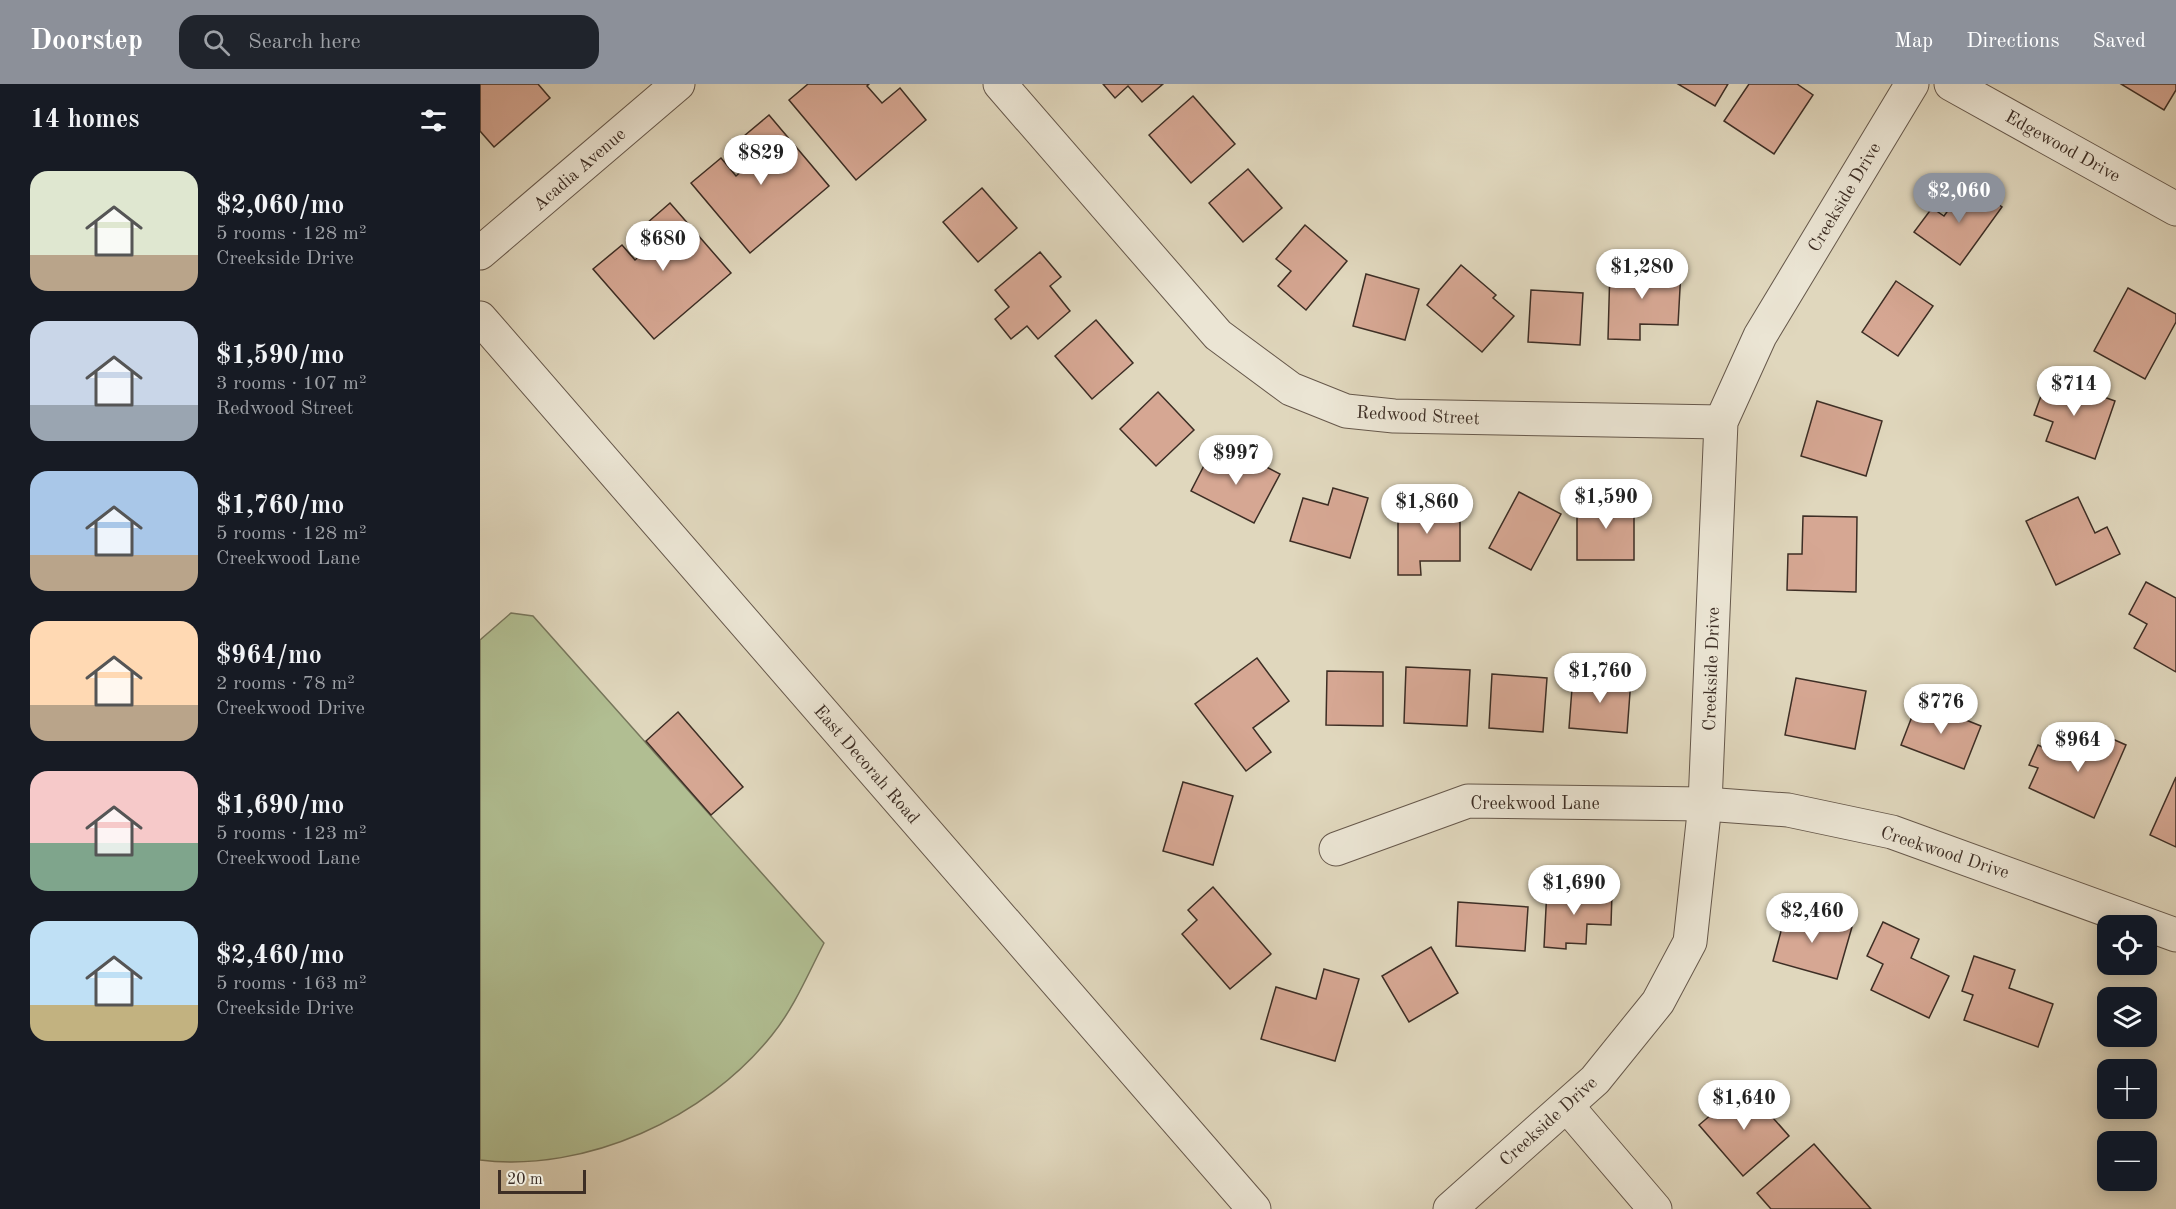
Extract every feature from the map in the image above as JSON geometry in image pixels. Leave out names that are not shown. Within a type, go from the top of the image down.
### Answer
[{"type":"street","name":"Acadia Avenue","points":[[480,253],[678,84]]},
{"type":"street","name":"Redwood Street","points":[[1000,84],[1218,334],[1291,389],[1346,411],[1394,416],[1721,422]]},
{"type":"street","name":"Creekside Drive","points":[[1450,1209],[1595,1080],[1658,1002],[1690,942],[1705,804],[1721,422],[1760,336],[1912,84]]},
{"type":"street","name":"Edgewood Drive","points":[[1951,84],[2176,209]]},
{"type":"street","name":"East Decorah Road","points":[[480,318],[1254,1209]]},
{"type":"street","name":"Creekwood Lane","points":[[1336,849],[1468,801],[1705,804]]},
{"type":"street","name":"Creekwood Drive","points":[[1705,804],[1788,810],[1892,832],[2176,935]]},
{"type":"street","points":[[1567,1106],[1655,1209]]},
{"type":"green space","points":[[511,613],[533,616],[824,943],[780,1025],[745,1065],[713,1091],[679,1114],[641,1134],[602,1148],[561,1158],[520,1162],[480,1160],[480,640]]},
{"type":"building","points":[[480,84],[538,84],[550,98],[494,147],[480,131]]},
{"type":"building","points":[[808,84],[869,84],[867,86],[882,103],[900,88],[926,120],[856,180],[789,100]]},
{"type":"building","points":[[1103,84],[1163,84],[1142,102],[1128,86],[1115,98]]},
{"type":"building","points":[[1678,84],[1728,84],[1715,106]]},
{"type":"building","points":[[1749,84],[1797,84],[1813,95],[1774,154],[1724,121]]},
{"type":"building","points":[[2121,84],[2176,84],[2176,90],[2164,110]]},
{"type":"building","points":[[1193,96],[1235,144],[1191,183],[1149,135]]},
{"type":"building","points":[[769,115],[829,186],[750,253],[691,183],[721,158],[736,176],[754,160],[738,141]]},
{"type":"building","points":[[1248,169],[1282,208],[1243,242],[1209,203]]},
{"type":"building","points":[[1968,183],[2002,207],[1960,265],[1914,232],[1932,208],[1944,216]]},
{"type":"building","points":[[982,188],[1017,228],[978,262],[943,222]]},
{"type":"building","points":[[670,203],[731,273],[654,339],[593,269],[622,245],[635,260],[652,245],[639,230]]},
{"type":"building","points":[[1305,225],[1347,261],[1306,310],[1278,286],[1291,271],[1276,259]]},
{"type":"building","points":[[1040,252],[1061,277],[1050,286],[1070,311],[1038,339],[1027,326],[1011,339],[995,319],[1009,307],[995,290]]},
{"type":"building","points":[[1461,265],[1496,295],[1493,298],[1514,316],[1482,352],[1427,305]]},
{"type":"building","points":[[1610,267],[1681,270],[1678,325],[1640,324],[1640,340],[1608,339]]},
{"type":"building","points":[[1366,274],[1419,289],[1405,340],[1353,326]]},
{"type":"building","points":[[1896,281],[1933,306],[1898,356],[1862,332]]},
{"type":"building","points":[[2128,288],[2176,314],[2176,322],[2145,379],[2094,351]]},
{"type":"building","points":[[1531,290],[1583,293],[1580,345],[1528,342]]},
{"type":"building","points":[[1096,320],[1133,363],[1092,399],[1055,356]]},
{"type":"building","points":[[2048,377],[2115,401],[2095,459],[2046,441],[2053,422],[2034,415]]},
{"type":"building","points":[[1158,392],[1194,430],[1156,466],[1120,429]]},
{"type":"building","points":[[1817,401],[1882,421],[1866,476],[1801,456]]},
{"type":"building","points":[[1211,452],[1245,470],[1251,459],[1280,474],[1254,523],[1191,491]]},
{"type":"building","points":[[1333,488],[1368,498],[1350,558],[1290,541],[1303,498],[1328,505]]},
{"type":"building","points":[[1519,492],[1561,514],[1531,570],[1489,548]]},
{"type":"building","points":[[2078,497],[2095,533],[2107,527],[2120,554],[2056,585],[2026,521]]},
{"type":"building","points":[[1577,500],[1634,500],[1634,560],[1577,560]]},
{"type":"building","points":[[1398,504],[1460,504],[1460,561],[1420,561],[1421,575],[1398,575]]},
{"type":"building","points":[[1803,516],[1857,517],[1856,592],[1787,590],[1788,554],[1802,554]]},
{"type":"building","points":[[2146,582],[2176,598],[2176,672],[2134,648],[2147,624],[2129,614]]},
{"type":"building","points":[[1257,658],[1289,701],[1253,728],[1271,752],[1246,771],[1195,704]]},
{"type":"building","points":[[1406,667],[1470,670],[1467,726],[1404,723]]},
{"type":"building","points":[[1327,671],[1383,672],[1383,726],[1326,725]]},
{"type":"building","points":[[1492,674],[1547,678],[1543,732],[1489,728]]},
{"type":"building","points":[[1573,675],[1631,679],[1627,733],[1569,728]]},
{"type":"building","points":[[1796,678],[1866,691],[1855,749],[1785,735]]},
{"type":"building","points":[[1918,701],[1981,726],[1964,769],[1901,745]]},
{"type":"building","points":[[678,712],[743,787],[711,815],[646,741]]},
{"type":"building","points":[[2090,729],[2126,745],[2094,818],[2029,788],[2038,768],[2029,765],[2038,745],[2075,762]]},
{"type":"building","points":[[2176,777],[2176,847],[2150,835]]},
{"type":"building","points":[[1183,782],[1233,796],[1213,865],[1163,851]]},
{"type":"building","points":[[1213,887],[1271,954],[1230,989],[1182,934],[1197,920],[1188,910]]},
{"type":"building","points":[[1547,889],[1612,893],[1611,925],[1587,924],[1586,944],[1566,943],[1566,949],[1544,947]]},
{"type":"building","points":[[1458,902],[1528,907],[1525,951],[1456,946]]},
{"type":"building","points":[[1787,909],[1852,927],[1837,979],[1773,961]]},
{"type":"building","points":[[1883,922],[1919,939],[1911,958],[1949,976],[1929,1018],[1871,990],[1883,964],[1867,956]]},
{"type":"building","points":[[1431,947],[1458,993],[1409,1022],[1382,976]]},
{"type":"building","points":[[1974,956],[2015,970],[2009,988],[2053,1004],[2038,1047],[1964,1020],[1973,995],[1962,991]]},
{"type":"building","points":[[1324,969],[1359,979],[1335,1061],[1261,1039],[1276,987],[1316,999]]},
{"type":"building","points":[[1745,1086],[1789,1136],[1743,1176],[1699,1125]]},
{"type":"building","points":[[1814,1144],[1871,1209],[1771,1209],[1757,1193]]}]
